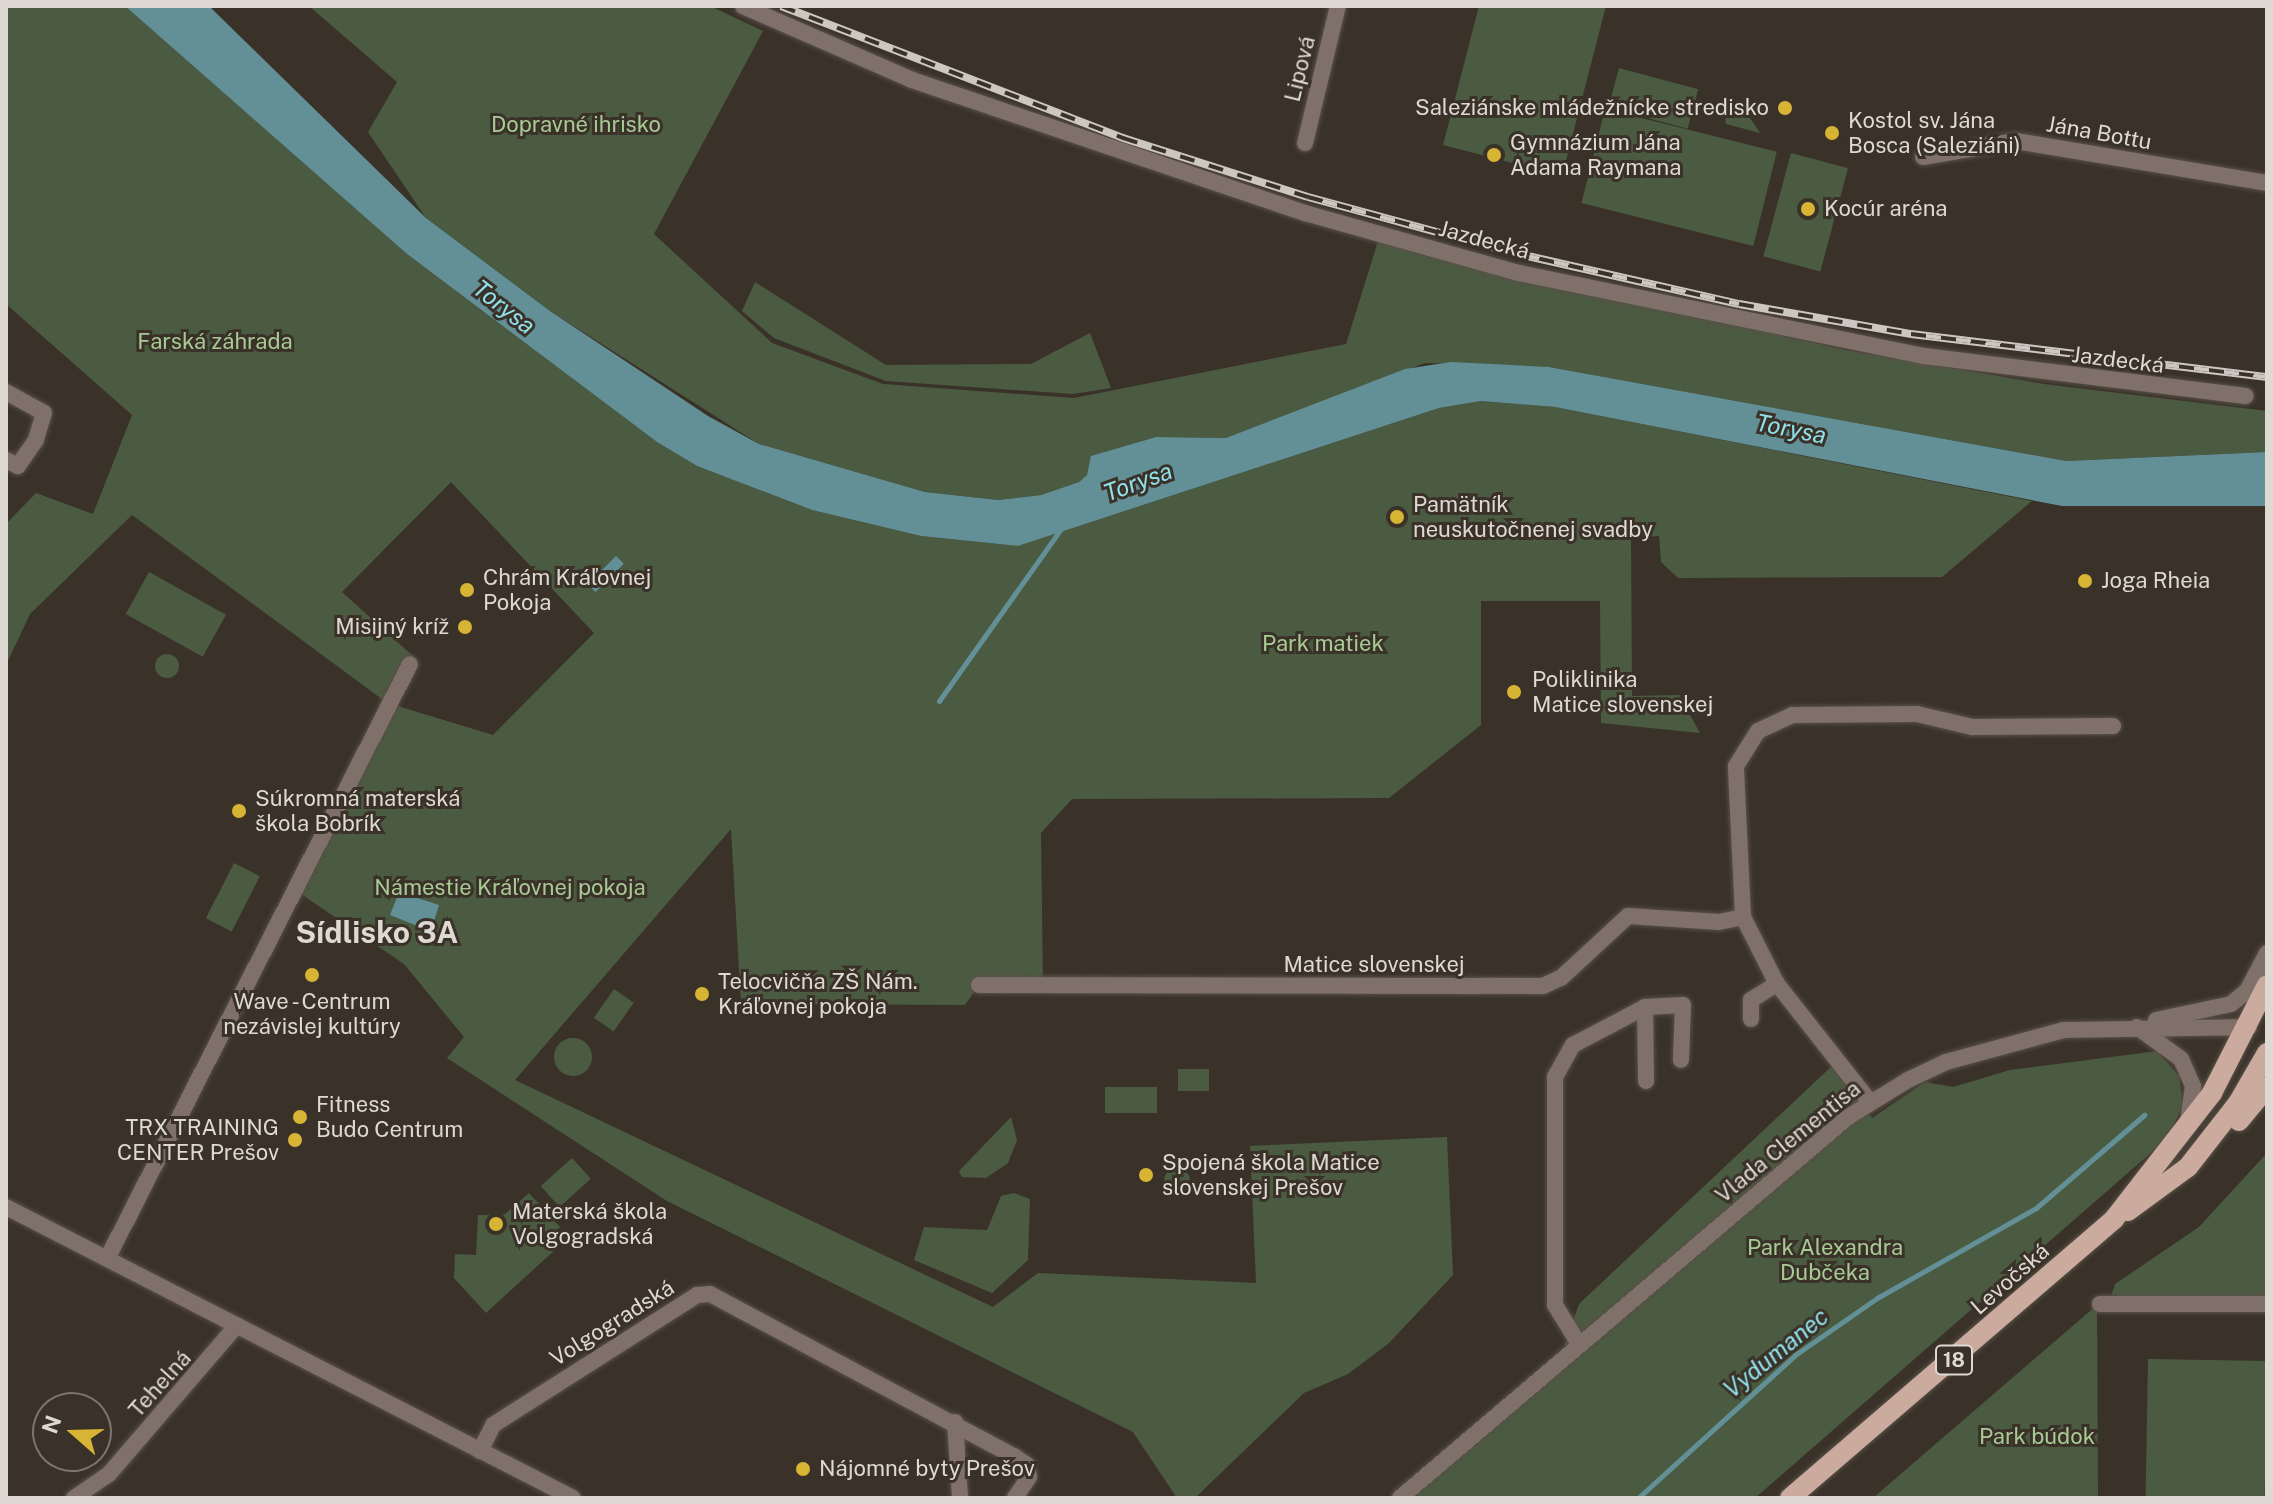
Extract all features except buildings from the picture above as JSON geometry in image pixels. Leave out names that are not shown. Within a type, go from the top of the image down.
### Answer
[{"type":"main road","name":"Levočská","points":[[1790,1498],[2114,1219],[2176,1145],[2258,1027],[2267,985]]},
{"type":"main road","name":"Levočská","points":[[2114,1219],[2145,1202],[2188,1167],[2267,1053]]},
{"type":"main road","points":[[2188,1167],[2228,1134],[2267,1087]]},
{"type":"street","name":"Jazdecká","points":[[743,6],[927,85],[1305,213],[1519,273],[1924,356],[2246,396]]},
{"type":"street","name":"Lipová","points":[[1305,143],[1338,6]]},
{"type":"street","name":"Jána Bottu","points":[[1923,157],[2016,141],[2267,183]]},
{"type":"street","points":[[6,392],[44,413],[36,440],[18,466],[6,460]]},
{"type":"street","points":[[108,1257],[410,664]]},
{"type":"street","points":[[1870,1102],[1777,984],[1743,917],[1736,766],[1758,731],[1792,715],[1917,714],[1972,727],[2113,726]]},
{"type":"street","name":"Matice slovenskej","points":[[979,985],[1543,986],[1562,977],[1628,916],[1719,922],[1743,917]]},
{"type":"street","points":[[2135,1026],[2231,1004],[2247,991],[2267,953]]},
{"type":"street","points":[[1751,1019],[1751,1000],[1777,984]]},
{"type":"street","points":[[1579,1344],[1555,1305],[1555,1077],[1573,1045],[1645,1007],[1683,1005],[1681,1060]]},
{"type":"street","points":[[1645,1007],[1646,1081]]},
{"type":"street","name":"Vlada Clementisa","points":[[1400,1498],[1579,1344],[1870,1102],[1946,1062],[2019,1038],[2092,1026],[2258,1027]]},
{"type":"street","points":[[2135,1026],[2181,1059],[2193,1086],[2193,1107],[2176,1145]]},
{"type":"street","points":[[6,1207],[573,1498]]},
{"type":"street","name":"Volgogradská","points":[[480,1451],[493,1425],[697,1295],[716,1296],[955,1422],[1027,1465],[1029,1477],[1015,1498]]},
{"type":"street","points":[[2100,1304],[2267,1304]]},
{"type":"street","name":"Tehelná","points":[[74,1498],[109,1474],[237,1325]]},
{"type":"street","points":[[955,1422],[960,1498]]},
{"type":"green space","points":[[6,6],[125,6],[407,254],[657,442],[697,466],[812,510],[921,536],[1018,546],[1439,408],[1481,401],[1555,407],[2032,501],[1942,577],[1678,578],[1661,562],[1659,536],[1631,538],[1632,696],[1679,695],[1700,733],[1601,723],[1600,601],[1481,601],[1481,725],[1389,798],[1072,799],[1041,833],[1043,985],[979,985],[965,1005],[741,1004],[731,829],[515,1080],[993,1307],[1038,1273],[1256,1283],[1250,1146],[1447,1137],[1453,1275],[1389,1343],[1348,1374],[1304,1393],[1195,1498],[1177,1498],[1133,1432],[667,1201],[447,1058],[464,1037],[404,964],[298,892],[390,705],[132,515],[30,614],[6,665],[6,524],[36,493],[93,514],[132,415],[6,304]],"holes":[[[451,482],[594,633],[493,735],[391,704],[414,657],[342,592]]]},
{"type":"green space","name":"Dopravné ihrisko","points":[[309,6],[710,6],[763,31],[654,234],[772,343],[883,384],[1074,398],[1346,344],[1379,238],[1469,265],[1846,350],[2044,384],[2267,411],[2267,452],[2066,461],[1549,367],[1425,363],[1226,438],[1156,437],[1092,456],[1087,475],[1079,482],[1041,495],[998,500],[925,492],[759,444],[550,311],[426,218],[368,132],[397,82]]},
{"type":"green space","points":[[1479,6],[1606,6],[1562,176],[1443,145]]},
{"type":"green space","points":[[1619,68],[1698,89],[1688,129],[1608,108]]},
{"type":"green space","points":[[1605,109],[1777,152],[1753,246],[1582,203]]},
{"type":"green space","points":[[1744,109],[1760,133],[1726,124],[1725,119]]},
{"type":"green space","name":"Kocúr aréna","points":[[1791,153],[1848,168],[1820,272],[1763,256]]},
{"type":"green space","points":[[755,282],[886,365],[1031,364],[1090,333],[1111,388],[1073,394],[886,381],[774,338],[742,311]]},
{"type":"green space","points":[[149,572],[226,615],[203,657],[126,614]]},
{"type":"green space","points":[[167,654],[176,657],[179,666],[176,675],[167,678],[158,675],[155,666],[158,657]]},
{"type":"green space","points":[[234,863],[260,876],[232,931],[206,918]]},
{"type":"green space","points":[[614,989],[634,1003],[614,1031],[594,1018]]},
{"type":"green space","points":[[573,1038],[586,1044],[592,1057],[586,1070],[573,1076],[560,1070],[554,1057],[560,1044]]},
{"type":"green space","name":"Park Alexandra Dubčeka","points":[[2157,1051],[2179,1076],[2183,1104],[2168,1138],[1755,1498],[1401,1498],[1559,1361],[1579,1304],[1833,1065],[1872,1118],[1925,1082],[1953,1087],[2010,1070]]},
{"type":"green space","points":[[1178,1069],[1209,1069],[1209,1091],[1178,1091]]},
{"type":"green space","points":[[1105,1087],[1157,1087],[1157,1113],[1105,1113]]},
{"type":"green space","points":[[1011,1117],[1017,1140],[1008,1163],[986,1178],[962,1177],[959,1171]]},
{"type":"green space","points":[[2267,1153],[2267,1297],[2111,1296],[2115,1284],[2199,1227]]},
{"type":"green space","points":[[572,1158],[591,1179],[560,1207],[541,1186]]},
{"type":"green space","points":[[1177,1168],[1186,1172],[1190,1181],[1186,1190],[1177,1194],[1168,1190],[1164,1181],[1168,1172]]},
{"type":"green space","points":[[529,1193],[569,1237],[486,1313],[454,1278],[455,1254],[476,1255],[478,1215],[504,1215]]},
{"type":"green space","points":[[1014,1193],[1030,1199],[1028,1260],[992,1293],[914,1260],[924,1227],[987,1230],[1001,1196]]},
{"type":"green space","name":"Park búdok","points":[[2097,1305],[2098,1498],[1873,1498],[1910,1466]]},
{"type":"green space","points":[[2148,1359],[2267,1361],[2265,1498],[2146,1498]]},
{"type":"water","name":"Torysa","points":[[125,6],[209,6],[426,218],[550,311],[708,416],[759,444],[925,492],[998,500],[1041,495],[1079,482],[1087,475],[1091,456],[1156,437],[1226,438],[1405,369],[1451,362],[1549,367],[2066,461],[2267,452],[2267,506],[2062,506],[1555,407],[1481,401],[1439,408],[1018,546],[921,536],[812,510],[697,466],[657,442],[407,254]]},
{"type":"water","points":[[616,556],[624,564],[595,592],[588,584]]},
{"type":"water","points":[[399,892],[439,905],[433,924],[420,927],[390,915]]},
{"type":"waterway","points":[[939,701],[1061,529]]},
{"type":"waterway","name":"Vydumanec","points":[[1638,1498],[1795,1355],[1877,1298],[2036,1208],[2144,1115]]},
{"type":"railway","points":[[781,6],[1123,138],[1308,197],[1510,252],[1739,304],[1911,334],[2267,377]]},
{"type":"place","name":"Saleziánske mládežnícke stredisko","points":[[1785,108]]},
{"type":"place","name":"Kostol sv. Jána Bosca (Saleziáni)","points":[[1832,133]]},
{"type":"place","name":"Gymnázium Jána Adama Raymana","points":[[1494,155]]},
{"type":"place","name":"Kocúr aréna","points":[[1808,209]]},
{"type":"place","name":"Pamätník neuskutočnenej svadby","points":[[1397,517]]},
{"type":"place","name":"Joga Rheia","points":[[2085,581]]},
{"type":"place","name":"Chrám Kráľovnej Pokoja","points":[[467,590]]},
{"type":"place","name":"Misijný kríž","points":[[465,627]]},
{"type":"place","name":"Poliklinika Matice slovenskej","points":[[1514,692]]},
{"type":"place","name":"Súkromná materská škola Bobrík","points":[[239,811]]},
{"type":"place","name":"Wave - Centrum nezávislej kultúry","points":[[312,975]]},
{"type":"place","name":"Telocvičňa ZŠ Nám. Kráľovnej pokoja","points":[[702,994]]},
{"type":"place","name":"Fitness Budo Centrum","points":[[300,1117]]},
{"type":"place","name":"TRX TRAINING CENTER Prešov","points":[[295,1140]]},
{"type":"place","name":"Spojená škola Matice slovenskej Prešov","points":[[1146,1175]]},
{"type":"place","name":"Materská škola Volgogradská","points":[[496,1224]]},
{"type":"place","name":"Nájomné byty Prešov","points":[[803,1469]]},
{"type":"district","name":"Sídlisko 3A","points":[[377,932]]},
{"type":"park label","name":"Farská záhrada","points":[[215,342]]},
{"type":"park label","name":"Park matiek","points":[[1323,644]]},
{"type":"park label","name":"Námestie Kráľovnej pokoja","points":[[510,888]]}]
